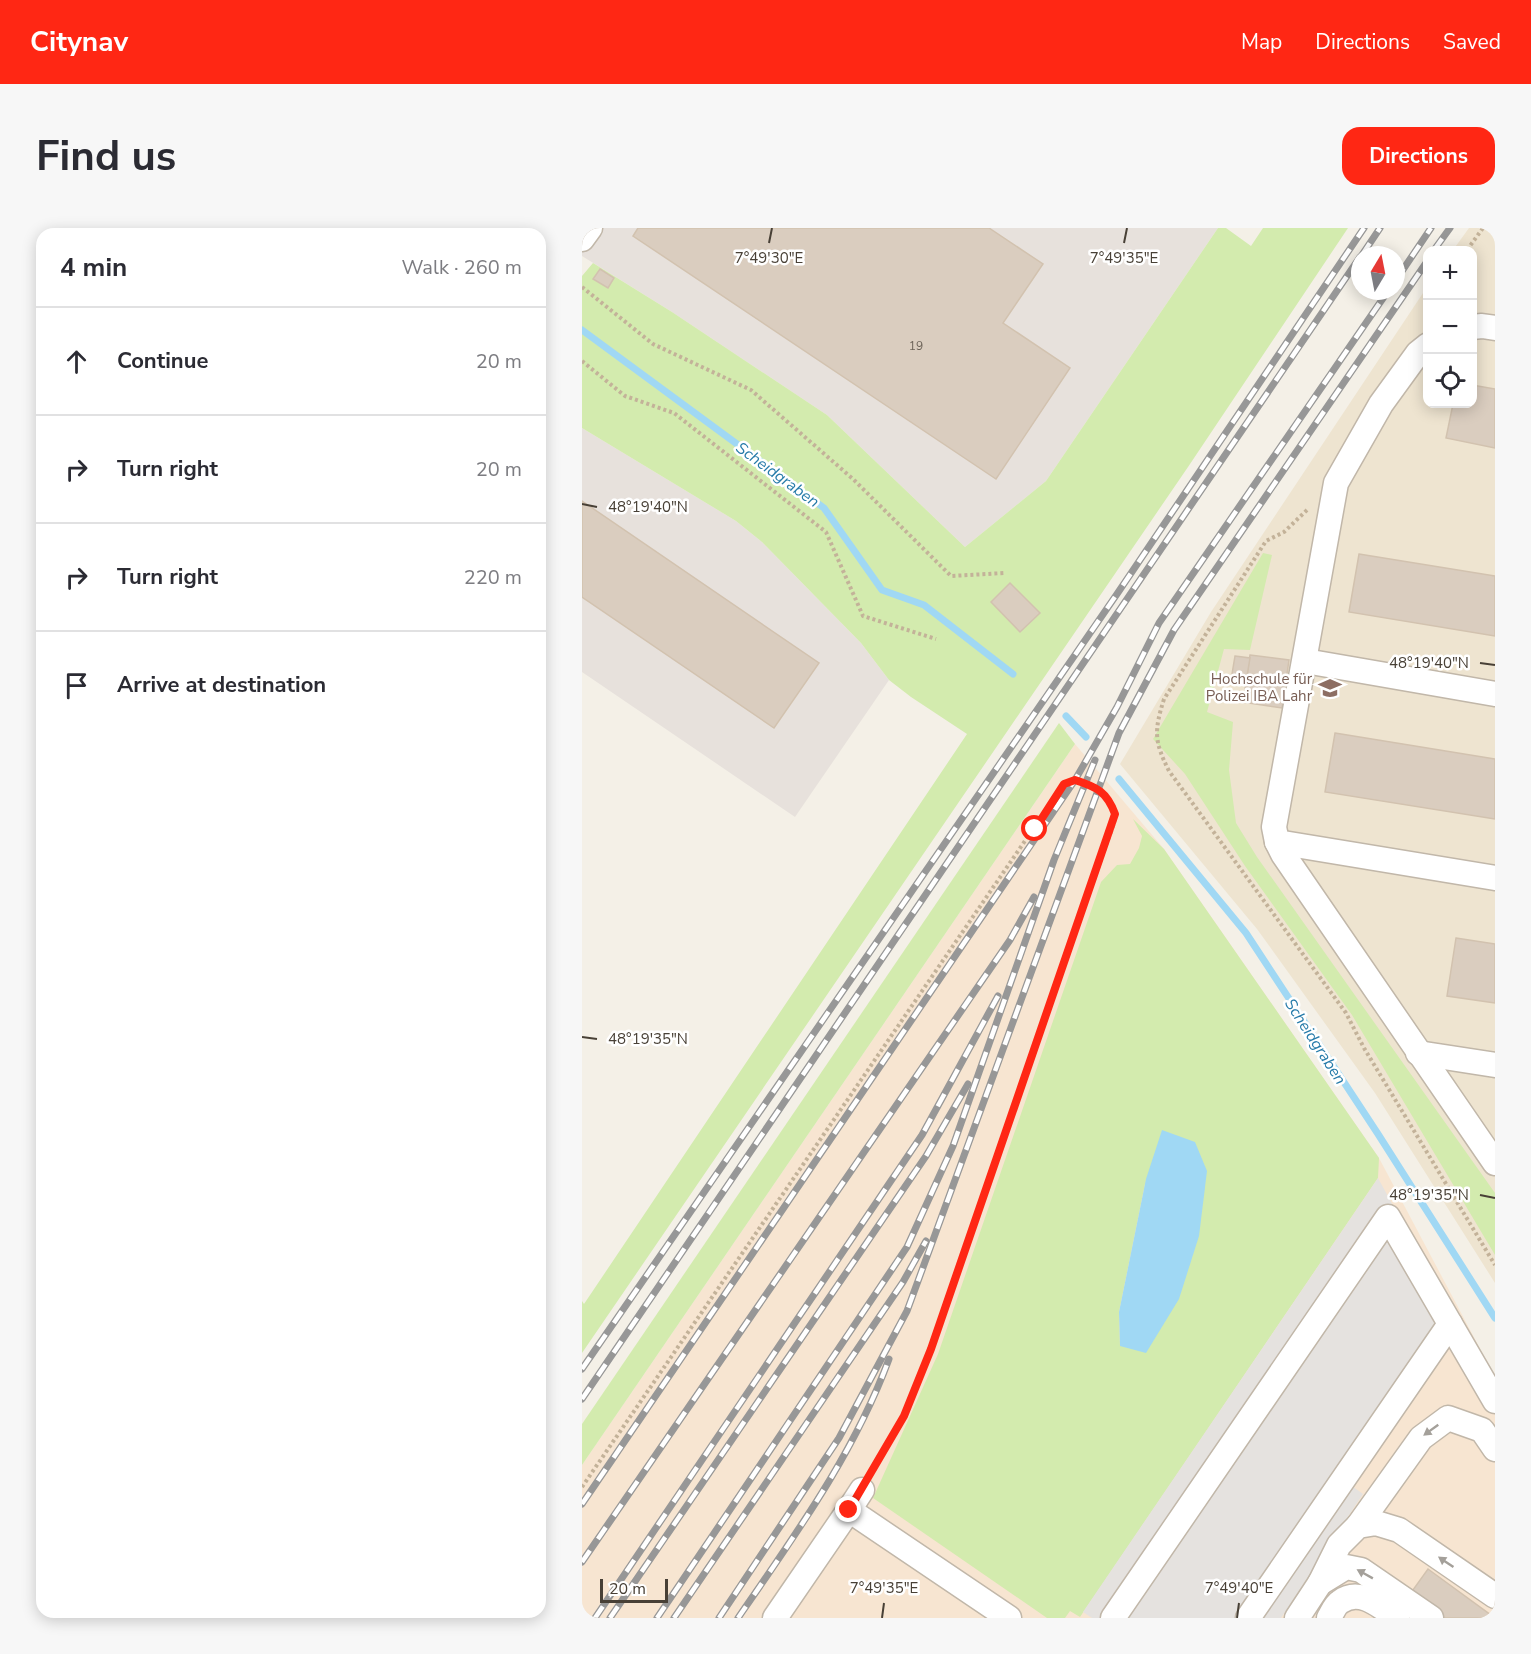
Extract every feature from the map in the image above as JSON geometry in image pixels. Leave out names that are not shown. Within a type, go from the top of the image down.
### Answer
[{"type":"street","points":[[582,239],[590,228]]},
{"type":"street","points":[[1477,327],[1495,328]]},
{"type":"street","points":[[1423,349],[1381,404],[1336,483],[1274,827],[1277,842],[1283,854],[1495,1163]]},
{"type":"street","points":[[1305,661],[1495,694]]},
{"type":"street","points":[[1277,842],[1495,878]]},
{"type":"street","points":[[1418,1053],[1495,1065]]},
{"type":"street","points":[[1113,1618],[1388,1217],[1495,1401]]},
{"type":"street","points":[[1248,1618],[1450,1324]]},
{"type":"street","points":[[1297,1618],[1320,1583],[1340,1545],[1358,1526],[1421,1438],[1448,1418],[1482,1430],[1495,1449]]},
{"type":"street","points":[[775,1618],[856,1500],[1009,1618]]},
{"type":"street","points":[[1358,1526],[1376,1523],[1399,1530],[1495,1596]]},
{"type":"street","points":[[1320,1583],[1346,1567],[1361,1570],[1431,1618]]},
{"type":"street","points":[[1329,1618],[1339,1602],[1355,1595],[1370,1599],[1397,1618]]},
{"type":"path","points":[[1470,246],[1483,228]]},
{"type":"path","points":[[582,287],[653,344],[751,390],[853,479],[951,576],[1004,573]]},
{"type":"path","points":[[582,361],[625,396],[674,413],[826,532],[863,616],[936,639]]},
{"type":"path","points":[[582,1487],[1064,784],[1075,780],[1085,783],[1098,789],[1109,799],[1115,814],[1106,845],[931,1349],[904,1416],[856,1500]]},
{"type":"shaded area","points":[[582,228],[1218,228],[1046,481],[965,547],[827,415],[672,312],[582,256]]},
{"type":"shaded area","name":"Hochschule für Polizei IBA Lahr","points":[[1469,228],[1495,228],[1495,1283],[1375,1093],[1257,929],[1120,764],[1211,612],[1423,293],[1423,408],[1477,408],[1477,246],[1456,246]]},
{"type":"shaded area","points":[[582,428],[736,521],[762,542],[861,643],[889,680],[795,817],[582,672]]},
{"type":"shaded area","points":[[1075,744],[1164,849],[1379,1158],[1495,1377],[1495,1618],[582,1618],[582,1465]]},
{"type":"shaded area","points":[[1378,1178],[1461,1330],[1352,1486],[1363,1494],[1281,1618],[1092,1618],[1083,1612]]},
{"type":"green space","points":[[1218,228],[1226,228],[1251,246],[1263,228],[1348,228],[1188,467],[582,1353],[582,1301],[584,1304],[967,734],[889,680],[861,643],[762,542],[736,521],[582,428],[582,276],[593,263],[672,312],[827,415],[965,547],[1046,481]]},
{"type":"green space","points":[[1263,553],[1272,555],[1250,650],[1224,649],[1207,712],[1233,722],[1229,770],[1236,823],[1257,857],[1495,1193],[1495,1255],[1352,1015],[1245,866],[1185,774],[1153,739]]},
{"type":"green space","points":[[1059,723],[1075,744],[582,1465],[582,1424]]},
{"type":"green space","points":[[1133,819],[1164,849],[1379,1158],[1378,1178],[1080,1617],[1070,1611],[1065,1618],[1047,1618],[873,1498],[938,1354],[1101,882],[1117,865],[1130,864],[1139,848],[1142,836]],"holes":[[[1146,1179],[1120,1346],[1119,1312]]]},
{"type":"water","points":[[1162,1130],[1195,1142],[1207,1171],[1199,1236],[1179,1299],[1146,1353],[1120,1346],[1119,1312],[1146,1179]]},
{"type":"building","points":[[638,228],[989,228],[1043,264],[1003,323],[1070,368],[996,479],[633,236]]},
{"type":"building","points":[[600,269],[614,278],[608,288],[593,279]]},
{"type":"building","points":[[1477,386],[1495,389],[1495,448],[1446,438],[1452,408],[1477,408]]},
{"type":"building","points":[[582,501],[819,663],[774,728],[582,597]]},
{"type":"building","points":[[1359,554],[1495,576],[1495,636],[1349,612]]},
{"type":"building","points":[[1010,583],[1040,613],[1020,632],[991,602]]},
{"type":"building","points":[[1250,655],[1289,660],[1282,708],[1243,702]]},
{"type":"building","points":[[1235,656],[1250,658],[1246,682],[1231,680]]},
{"type":"building","points":[[1335,733],[1495,759],[1495,819],[1325,792]]},
{"type":"building","points":[[1456,938],[1495,944],[1495,1003],[1447,996]]},
{"type":"building","points":[[1428,1569],[1495,1618],[1444,1618],[1410,1594]]},
{"type":"waterway","name":"Scheidgraben","points":[[582,330],[824,508],[882,590],[924,605],[1013,674]]},
{"type":"waterway","name":"Scheidgraben","points":[[1066,716],[1086,737]]},
{"type":"waterway","name":"Scheidgraben","points":[[1119,779],[1246,933],[1495,1318]]},
{"type":"railway","points":[[582,1369],[1117,594],[1364,228]]},
{"type":"railway","points":[[1368,246],[1380,228]]},
{"type":"railway","points":[[1405,267],[1431,228]]},
{"type":"railway","points":[[1437,246],[1450,228]]},
{"type":"railway","points":[[719,1618],[839,1438],[907,1311],[1119,733],[1174,630],[1423,267]]},
{"type":"railway","points":[[582,1399],[1351,270]]},
{"type":"railway","points":[[582,1504],[1075,780],[1117,707],[1159,623],[1382,300]]},
{"type":"railway","points":[[657,1618],[907,1247],[953,1146],[1054,860],[1095,760]]},
{"type":"railway","points":[[582,1562],[1010,940],[1034,897]]},
{"type":"railway","points":[[595,1618],[922,1135],[998,996]]},
{"type":"railway","points":[[610,1618],[926,1156],[968,1084]]},
{"type":"railway","points":[[674,1618],[903,1282],[926,1241]]},
{"type":"railway","points":[[738,1618],[802,1525],[841,1461],[859,1428],[889,1359]]},
{"type":"place","name":"Hochschule für Polizei IBA Lahr","points":[[1330,688]]},
{"type":"route","points":[[849,1510],[904,1416],[931,1349],[1115,814],[1109,799],[1098,789],[1075,780],[1064,784],[1035,829]]}]
